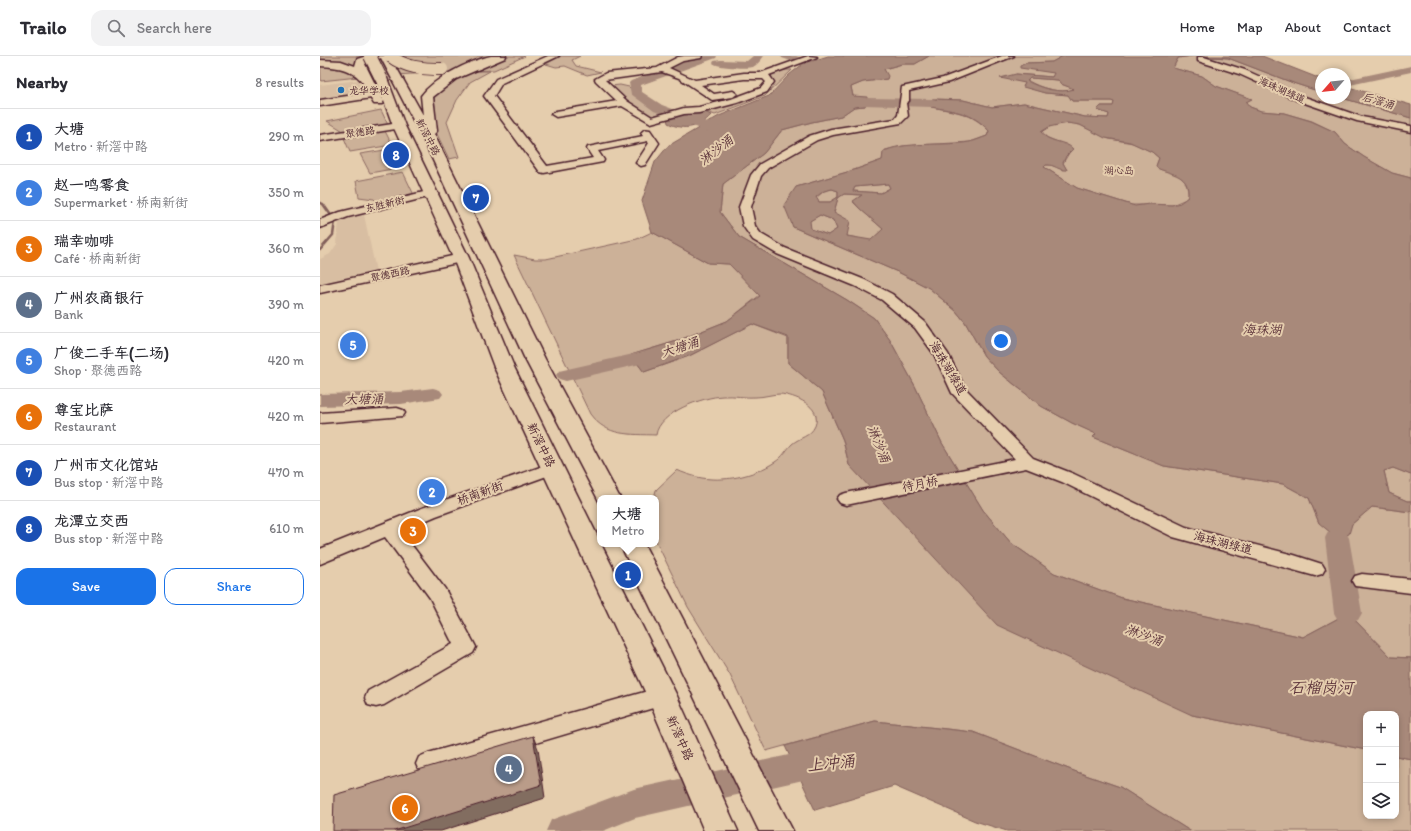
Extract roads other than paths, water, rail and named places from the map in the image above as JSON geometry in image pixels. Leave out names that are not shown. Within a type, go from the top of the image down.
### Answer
[{"type":"highway","points":[[320,59],[347,56]]},
{"type":"highway","name":"新滘中路","points":[[370,56],[375,86],[399,126],[432,193],[461,258],[504,367],[662,696],[721,831]]},
{"type":"highway","points":[[378,56],[365,59],[361,61],[360,64],[375,86],[386,112],[399,126]]},
{"type":"highway","name":"新滘中路","points":[[385,56],[432,143],[535,359],[606,495]]},
{"type":"highway","points":[[390,56],[399,63],[412,68],[442,68],[466,65],[494,56]]},
{"type":"highway","points":[[400,56],[404,58],[407,77],[415,87],[429,116]]},
{"type":"highway","points":[[432,143],[427,96],[443,81],[485,59],[501,56]]},
{"type":"highway","points":[[320,63],[353,67],[375,86]]},
{"type":"highway","points":[[633,547],[772,823]]},
{"type":"street","points":[[555,56],[499,81],[488,96],[544,170],[599,160],[592,149],[650,138]]},
{"type":"street","points":[[662,69],[668,64],[684,57],[698,56]]},
{"type":"street","name":"海珠湖绿道","points":[[1010,56],[989,62],[946,80],[905,90],[904,116],[898,121],[831,132],[813,138],[764,166],[756,175],[745,207],[749,226],[758,237],[781,251],[860,282],[887,297],[920,325],[941,354],[958,390],[1027,462],[1068,478],[1180,532],[1294,562],[1315,569]]},
{"type":"street","points":[[765,76],[764,74],[809,57]]},
{"type":"street","name":"海珠湖绿道","points":[[1201,60],[1242,72],[1299,98],[1360,119],[1411,129]]},
{"type":"street","points":[[765,76],[770,82],[764,90],[734,101],[699,110],[684,111],[651,120],[624,104],[599,79],[606,76],[632,74],[662,69],[675,72],[694,83],[712,97],[766,87]]},
{"type":"street","points":[[694,83],[744,76],[765,76]]},
{"type":"street","points":[[320,103],[375,86]]},
{"type":"street","points":[[556,114],[624,104]]},
{"type":"street","points":[[641,163],[654,143],[646,133],[651,120]]},
{"type":"street","name":"聚德路","points":[[320,138],[399,126]]},
{"type":"street","name":"东胜新街","points":[[329,221],[432,193]]},
{"type":"street","name":"聚德西路","points":[[320,289],[461,258]]},
{"type":"street","points":[[320,418],[397,413]]},
{"type":"street","name":"待月桥","points":[[846,499],[1027,462]]},
{"type":"street","name":"桥南新街","points":[[320,557],[435,509],[552,468]]},
{"type":"street","points":[[376,698],[465,647],[438,594],[388,528]]},
{"type":"street","points":[[1362,581],[1411,586]]},
{"type":"street","points":[[428,764],[662,696]]},
{"type":"water","name":"石榴岗河","points":[[828,56],[929,56],[915,64],[902,64],[884,69],[888,76],[887,79],[863,82],[851,87],[853,96],[867,97],[865,106],[854,107],[841,116],[782,130],[764,153],[723,184],[720,212],[739,237],[847,300],[874,318],[890,340],[915,386],[942,443],[983,510],[1011,543],[1054,573],[1122,598],[1303,637],[1348,613],[1391,657],[1411,658],[1411,759],[1399,757],[1399,711],[1363,711],[1363,749],[1192,715],[997,625],[849,465],[843,440],[822,392],[788,363],[788,337],[752,324],[689,356],[644,372],[631,355],[677,341],[727,321],[760,296],[729,264],[708,263],[652,232],[642,201],[655,162],[668,146],[719,116],[769,96],[789,75],[803,64]]},
{"type":"water","name":"海珠湖","points":[[1063,56],[1192,56],[1178,58],[1173,68],[1202,76],[1216,86],[1252,99],[1246,102],[1250,107],[1261,111],[1284,113],[1311,121],[1335,132],[1345,144],[1364,157],[1392,173],[1411,178],[1411,475],[1393,468],[1384,471],[1389,493],[1407,501],[1411,501],[1411,512],[1372,507],[1352,524],[1349,534],[1337,538],[1319,523],[1309,498],[1283,484],[1164,466],[1093,437],[1096,434],[1041,406],[999,372],[984,356],[965,322],[956,311],[929,288],[900,273],[793,227],[784,205],[796,187],[882,160],[883,152],[901,146],[969,142],[987,136],[989,131],[970,116],[963,113],[931,107],[932,99],[963,100],[992,107],[1024,103],[1085,117],[1108,118],[1109,114],[1097,110],[1101,106],[1113,106],[1114,102],[1072,101],[1068,95],[1045,93],[1023,87],[1025,83],[1000,78],[1016,74],[1052,77],[1054,73],[1020,68],[1020,66],[1026,63],[1052,62]],"holes":[[[1030,78],[1058,80],[1061,84],[1074,89],[1063,91],[1050,90],[1027,81]],[[1067,123],[1080,125],[1105,138],[1130,142],[1152,152],[1159,158],[1156,166],[1157,168],[1179,176],[1186,184],[1188,189],[1188,197],[1180,203],[1172,205],[1149,204],[1135,206],[1077,188],[1044,167],[1049,165],[1061,170],[1067,170],[1063,163],[1066,156],[1073,149],[1066,144],[1044,136],[1041,132],[1049,127]],[[888,184],[890,188],[881,193],[853,191],[855,187]],[[832,189],[838,191],[838,197],[830,202],[819,202],[816,197],[824,191]],[[844,194],[862,195],[853,201],[883,229],[871,240],[847,236],[850,221],[834,212],[838,198]],[[820,215],[833,220],[837,229],[828,235],[811,229],[810,221]]]},
{"type":"water","points":[[1199,56],[1262,56],[1315,77],[1315,90],[1296,84],[1228,58]]},
{"type":"water","name":"后滘涌","points":[[1351,88],[1411,105],[1411,118],[1351,101]]},
{"type":"water","points":[[695,112],[705,112],[711,115],[702,123],[691,127],[680,127],[668,123],[667,118]]},
{"type":"water","points":[[875,721],[973,732],[1120,787],[1190,831],[1007,831],[975,821],[894,786],[815,810],[785,746]]},
{"type":"waterway","name":"淋沙涌","points":[[712,56],[635,83],[637,94],[658,108],[732,136]]},
{"type":"waterway","points":[[718,63],[748,64],[759,56]]},
{"type":"waterway","points":[[786,56],[834,72]]},
{"type":"waterway","points":[[1351,82],[1411,69]]},
{"type":"waterway","points":[[867,102],[932,103]]},
{"type":"waterway","points":[[320,203],[323,204],[335,221],[333,235],[320,250]]},
{"type":"waterway","name":"大塘涌","points":[[566,375],[664,353]]},
{"type":"waterway","name":"大塘涌","points":[[320,400],[401,398],[433,394]]},
{"type":"waterway","points":[[1337,538],[1348,613]]},
{"type":"waterway","name":"上冲涌","points":[[563,831],[634,804],[825,761]]},
{"type":"place","name":"龙华学校","points":[[341,90]]},
{"type":"place","name":"龙潭立交西","points":[[396,155]]},
{"type":"place","name":"广州市文化馆站","points":[[476,198]]},
{"type":"place","name":"广俊二手车(二场)","points":[[353,345]]},
{"type":"place","name":"赵一鸣零食","points":[[432,492]]},
{"type":"place","name":"瑞幸咖啡","points":[[413,531]]},
{"type":"place","name":"大塘","points":[[628,575]]},
{"type":"place","name":"广州农商银行","points":[[509,769]]},
{"type":"place","name":"尊宝比萨","points":[[405,808]]},
{"type":"park label","name":"湖心岛","points":[[1119,170]]}]
